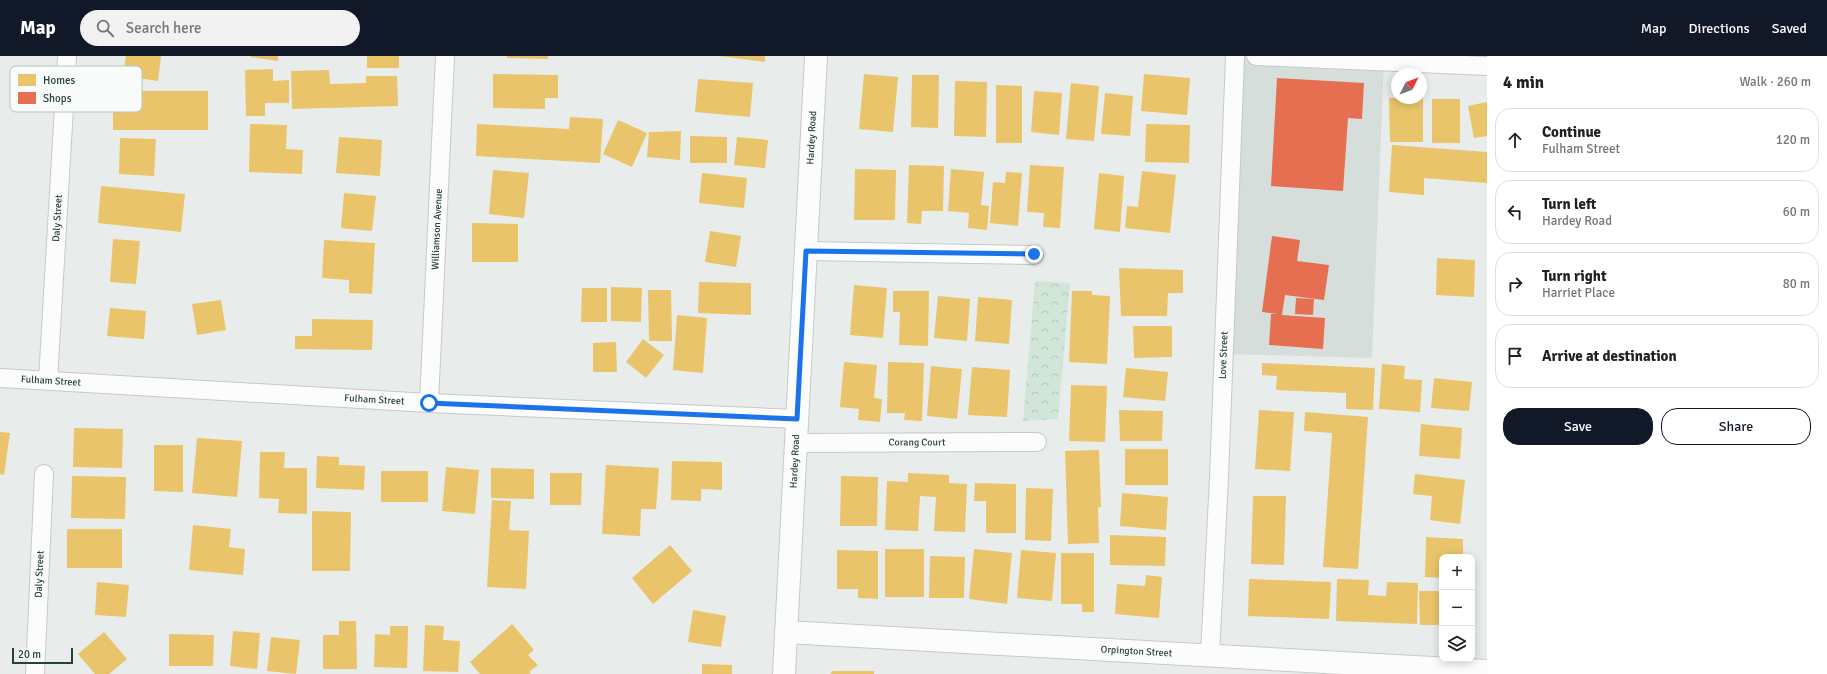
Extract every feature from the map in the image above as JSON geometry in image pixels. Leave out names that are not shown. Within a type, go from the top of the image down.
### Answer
[{"type":"street","name":"Daly Street","points":[[66,66],[67,56]]},
{"type":"street","name":"Williamson Avenue","points":[[429,403],[445,56]]},
{"type":"street","name":"Hardey Road","points":[[784,674],[816,56]]},
{"type":"street","name":"Love Street","points":[[1210,655],[1219,478],[1235,56]]},
{"type":"street","points":[[1256,56],[1487,66]]},
{"type":"street","name":"Daly Street","points":[[48,380],[64,112]]},
{"type":"street","points":[[806,251],[1034,254]]},
{"type":"street","name":"Fulham Street","points":[[0,378],[429,403],[797,419]]},
{"type":"street","name":"Corang Court","points":[[796,442],[1037,442]]},
{"type":"street","name":"Daly Street","points":[[35,674],[44,474]]},
{"type":"street","name":"Orpington Street","points":[[786,632],[1158,654],[1210,655],[1456,672],[1487,671]]},
{"type":"shaded area","points":[[1235,56],[1384,61],[1372,358],[1224,354]]},
{"type":"green space","points":[[1035,281],[1070,283],[1058,419],[1023,421]]},
{"type":"building: Homes","points":[[126,56],[161,56],[158,81],[142,79],[142,66],[124,66]]},
{"type":"building: Homes","points":[[278,56],[278,61],[250,57]]},
{"type":"building: Homes","points":[[367,56],[399,56],[399,68],[367,68]]},
{"type":"building: Homes","points":[[507,56],[548,56],[548,59],[507,58]]},
{"type":"building: Homes","points":[[719,56],[765,56],[765,62]]},
{"type":"building: Homes","points":[[273,69],[273,81],[289,80],[289,103],[265,103],[265,116],[246,116],[245,70]]},
{"type":"building: Homes","points":[[329,70],[330,84],[366,83],[366,76],[397,76],[398,106],[292,109],[291,71]]},
{"type":"building: Homes","points":[[493,74],[558,75],[558,98],[545,98],[545,109],[493,108]]},
{"type":"building: Homes","points":[[864,74],[898,77],[893,132],[859,129]]},
{"type":"building: Homes","points":[[1144,74],[1190,78],[1187,115],[1141,111]]},
{"type":"building: Homes","points":[[912,75],[939,75],[938,128],[911,127]]},
{"type":"building: Homes","points":[[698,79],[753,83],[750,117],[695,112]]},
{"type":"building: Homes","points":[[955,81],[987,82],[986,137],[954,136]]},
{"type":"building: Homes","points":[[1071,83],[1099,86],[1094,141],[1066,139]]},
{"type":"building: Homes","points":[[996,85],[1022,86],[1022,143],[996,143]]},
{"type":"building: Homes","points":[[142,91],[208,91],[208,130],[113,130],[113,112],[142,112]]},
{"type":"building: Homes","points":[[1034,91],[1062,93],[1059,135],[1031,132]]},
{"type":"building: Homes","points":[[1105,93],[1133,96],[1130,136],[1101,134]]},
{"type":"building: Homes","points":[[1389,98],[1391,98],[1391,104],[1423,104],[1423,142],[1390,142]]},
{"type":"building: Homes","points":[[1432,99],[1460,99],[1460,143],[1432,143]]},
{"type":"building: Homes","points":[[1487,102],[1487,136],[1474,138],[1468,106]]},
{"type":"building: Homes","points":[[570,117],[603,119],[600,163],[476,156],[477,124],[569,129]]},
{"type":"building: Homes","points":[[618,120],[647,133],[632,167],[603,154]]},
{"type":"building: Homes","points":[[250,124],[287,125],[286,149],[303,150],[302,174],[249,172]]},
{"type":"building: Homes","points":[[1146,124],[1190,125],[1189,163],[1145,162]]},
{"type":"building: Homes","points":[[681,131],[680,160],[647,157],[649,132]]},
{"type":"building: Homes","points":[[690,136],[727,137],[727,163],[690,163]]},
{"type":"building: Homes","points":[[339,137],[382,140],[380,176],[336,173]]},
{"type":"building: Homes","points":[[737,137],[768,140],[765,168],[734,165]]},
{"type":"building: Homes","points":[[120,138],[156,139],[154,176],[119,174]]},
{"type":"building: Homes","points":[[1392,145],[1487,152],[1487,183],[1424,178],[1424,195],[1389,192]]},
{"type":"building: Homes","points":[[909,165],[944,166],[943,211],[922,211],[921,224],[907,223]]},
{"type":"building: Homes","points":[[1030,165],[1064,167],[1060,228],[1043,227],[1044,213],[1027,212]]},
{"type":"building: Homes","points":[[855,169],[896,170],[895,220],[854,220]]},
{"type":"building: Homes","points":[[951,169],[984,172],[981,205],[989,206],[987,230],[968,228],[969,213],[948,211]]},
{"type":"building: Homes","points":[[493,170],[529,173],[524,218],[489,214]]},
{"type":"building: Homes","points":[[1142,171],[1176,175],[1170,233],[1125,228],[1127,206],[1138,207]]},
{"type":"building: Homes","points":[[1006,172],[1022,173],[1018,226],[990,223],[993,182],[1005,183]]},
{"type":"building: Homes","points":[[702,173],[747,178],[744,208],[699,203]]},
{"type":"building: Homes","points":[[1099,173],[1124,176],[1120,232],[1094,229]]},
{"type":"building: Homes","points":[[101,186],[185,194],[181,232],[98,223]]},
{"type":"building: Homes","points":[[344,193],[376,196],[372,231],[341,228]]},
{"type":"building: Homes","points":[[472,223],[518,224],[518,262],[472,262]]},
{"type":"building: Homes","points":[[710,231],[741,236],[736,267],[705,262]]},
{"type":"building: Homes","points":[[113,239],[140,241],[136,284],[110,282]]},
{"type":"building: Homes","points":[[324,240],[375,243],[372,294],[349,293],[349,280],[322,278]]},
{"type":"building: Homes","points":[[1437,258],[1475,260],[1474,297],[1436,295]]},
{"type":"building: Homes","points":[[1119,268],[1183,270],[1183,293],[1168,293],[1167,316],[1121,316]]},
{"type":"building: Homes","points":[[699,282],[751,283],[751,315],[698,313]]},
{"type":"building: Homes","points":[[854,285],[887,288],[883,338],[850,335]]},
{"type":"building: Homes","points":[[611,287],[642,288],[641,322],[611,321]]},
{"type":"building: Homes","points":[[582,288],[607,288],[607,322],[581,322]]},
{"type":"building: Homes","points":[[648,290],[671,290],[672,341],[649,341]]},
{"type":"building: Homes","points":[[893,291],[929,291],[928,346],[899,345],[900,312],[893,312]]},
{"type":"building: Homes","points":[[1072,291],[1092,291],[1092,295],[1110,296],[1107,364],[1069,362]]},
{"type":"building: Homes","points":[[938,296],[970,299],[967,341],[934,338]]},
{"type":"building: Homes","points":[[978,297],[1012,300],[1009,344],[975,341]]},
{"type":"building: Homes","points":[[221,300],[226,330],[197,335],[192,304]]},
{"type":"building: Homes","points":[[110,308],[146,311],[144,339],[107,336]]},
{"type":"building: Homes","points":[[677,315],[707,318],[703,373],[673,370]]},
{"type":"building: Homes","points":[[312,319],[373,320],[372,350],[295,349],[295,336],[312,336]]},
{"type":"building: Homes","points":[[1133,326],[1172,326],[1172,357],[1134,358]]},
{"type":"building: Homes","points":[[643,339],[664,355],[646,378],[626,362]]},
{"type":"building: Homes","points":[[616,342],[617,372],[593,372],[593,343]]},
{"type":"building: Homes","points":[[844,362],[877,365],[874,398],[882,399],[880,422],[858,420],[859,409],[840,407]]},
{"type":"building: Homes","points":[[888,362],[924,363],[922,421],[904,420],[905,413],[887,413]]},
{"type":"building: Homes","points":[[1262,363],[1375,368],[1373,410],[1346,409],[1346,393],[1276,390],[1277,376],[1262,375]]},
{"type":"building: Homes","points":[[1382,364],[1405,366],[1404,379],[1422,380],[1420,412],[1379,409]]},
{"type":"building: Homes","points":[[931,366],[962,369],[957,419],[927,416]]},
{"type":"building: Homes","points":[[972,367],[1010,370],[1007,417],[968,415]]},
{"type":"building: Homes","points":[[1126,368],[1168,372],[1165,401],[1123,397]]},
{"type":"building: Homes","points":[[1434,378],[1472,382],[1469,411],[1431,408]]},
{"type":"building: Homes","points":[[1071,385],[1107,386],[1105,442],[1069,441]]},
{"type":"building: Homes","points":[[1119,410],[1163,411],[1162,441],[1120,441]]},
{"type":"building: Homes","points":[[1259,410],[1294,412],[1290,471],[1255,469]]},
{"type":"building: Homes","points":[[1305,412],[1368,417],[1358,569],[1323,567],[1332,433],[1304,431]]},
{"type":"building: Homes","points":[[1421,424],[1462,428],[1460,459],[1419,456]]},
{"type":"building: Homes","points":[[74,428],[123,429],[122,468],[73,467]]},
{"type":"building: Homes","points":[[0,432],[10,433],[4,475],[0,474]]},
{"type":"building: Homes","points":[[197,438],[242,441],[237,497],[192,493]]},
{"type":"building: Homes","points":[[154,445],[183,445],[183,492],[154,491]]},
{"type":"building: Homes","points":[[1125,449],[1168,449],[1168,485],[1125,485]]},
{"type":"building: Homes","points":[[1099,450],[1101,507],[1098,507],[1099,543],[1068,544],[1065,451]]},
{"type":"building: Homes","points":[[260,452],[285,452],[284,468],[307,468],[307,514],[278,513],[279,499],[259,498]]},
{"type":"building: Homes","points":[[317,456],[339,457],[339,465],[365,466],[364,490],[316,488]]},
{"type":"building: Homes","points":[[672,461],[722,462],[722,490],[701,489],[701,501],[671,500]]},
{"type":"building: Homes","points":[[606,465],[659,468],[656,509],[641,509],[640,536],[602,534]]},
{"type":"building: Homes","points":[[446,467],[479,470],[475,514],[442,511]]},
{"type":"building: Homes","points":[[491,468],[534,469],[534,499],[491,498]]},
{"type":"building: Homes","points":[[381,471],[428,471],[428,502],[381,502]]},
{"type":"building: Homes","points":[[550,473],[582,473],[581,505],[550,505]]},
{"type":"building: Homes","points":[[908,473],[949,475],[949,483],[967,484],[965,532],[934,531],[936,497],[920,496],[918,531],[885,530],[887,481],[908,482]]},
{"type":"building: Homes","points":[[1415,474],[1465,480],[1460,524],[1430,520],[1432,496],[1413,494]]},
{"type":"building: Homes","points":[[72,476],[126,477],[125,519],[71,518]]},
{"type":"building: Homes","points":[[841,476],[878,477],[877,526],[840,526]]},
{"type":"building: Homes","points":[[975,483],[1016,484],[1016,533],[986,533],[986,501],[974,501]]},
{"type":"building: Homes","points":[[1026,488],[1053,489],[1051,541],[1025,540]]},
{"type":"building: Homes","points":[[1122,493],[1168,497],[1166,530],[1120,526]]},
{"type":"building: Homes","points":[[1253,496],[1286,496],[1284,565],[1251,564]]},
{"type":"building: Homes","points":[[492,500],[511,501],[509,530],[529,531],[526,589],[487,587]]},
{"type":"building: Homes","points":[[312,511],[351,512],[350,571],[312,571]]},
{"type":"building: Homes","points":[[193,525],[231,529],[229,547],[245,549],[243,575],[189,570]]},
{"type":"building: Homes","points":[[67,529],[122,529],[122,568],[67,568]]},
{"type":"building: Homes","points":[[1110,535],[1166,537],[1165,566],[1110,565]]},
{"type":"building: Homes","points":[[1426,537],[1463,539],[1463,554],[1439,554],[1439,578],[1425,577]]},
{"type":"building: Homes","points":[[670,545],[692,571],[653,604],[632,578]]},
{"type":"building: Homes","points":[[885,549],[924,549],[924,597],[885,597]]},
{"type":"building: Homes","points":[[974,549],[1012,553],[1007,604],[969,599]]},
{"type":"building: Homes","points":[[837,550],[878,551],[878,599],[858,598],[858,589],[837,589]]},
{"type":"building: Homes","points":[[1021,550],[1056,553],[1052,601],[1017,598]]},
{"type":"building: Homes","points":[[1061,553],[1094,553],[1094,612],[1082,612],[1082,604],[1061,604]]},
{"type":"building: Homes","points":[[930,556],[965,557],[964,598],[929,598]]},
{"type":"building: Homes","points":[[1146,575],[1162,577],[1159,618],[1115,614],[1117,584],[1145,586]]},
{"type":"building: Homes","points":[[1249,579],[1331,582],[1329,619],[1248,616]]},
{"type":"building: Homes","points":[[1337,579],[1369,580],[1368,595],[1386,596],[1387,582],[1418,583],[1417,624],[1336,621]]},
{"type":"building: Homes","points":[[97,582],[129,585],[126,617],[95,615]]},
{"type":"building: Homes","points":[[1419,591],[1439,591],[1439,625],[1420,625]]},
{"type":"building: Homes","points":[[693,610],[726,616],[721,647],[688,642]]},
{"type":"building: Homes","points":[[339,621],[356,621],[357,669],[323,669],[323,635],[339,635]]},
{"type":"building: Homes","points":[[512,624],[534,650],[528,655],[538,665],[529,672],[531,674],[480,674],[470,662]]},
{"type":"building: Homes","points":[[425,625],[444,626],[443,640],[460,641],[458,672],[423,671]]},
{"type":"building: Homes","points":[[390,626],[408,626],[407,668],[374,667],[375,634],[390,635]]},
{"type":"building: Homes","points":[[233,631],[260,633],[257,669],[230,666]]},
{"type":"building: Homes","points":[[104,632],[127,659],[109,674],[95,674],[78,654]]},
{"type":"building: Homes","points":[[169,634],[214,635],[213,666],[169,666]]},
{"type":"building: Homes","points":[[271,637],[300,640],[296,674],[267,671]]},
{"type":"building: Homes","points":[[702,664],[732,665],[732,674],[702,674]]},
{"type":"building: Homes","points":[[833,671],[874,671],[874,674],[830,674]]},
{"type":"building: Shops","points":[[1277,78],[1364,83],[1362,119],[1348,118],[1343,191],[1271,186]]},
{"type":"building: Shops","points":[[1272,236],[1300,240],[1297,261],[1329,265],[1324,300],[1285,295],[1282,315],[1325,318],[1323,349],[1269,345],[1271,314],[1278,314],[1262,312]]},
{"type":"building: Shops","points":[[1296,298],[1314,299],[1313,315],[1295,314]]},
{"type":"route","points":[[429,403],[797,419],[806,251],[1034,254]]}]
